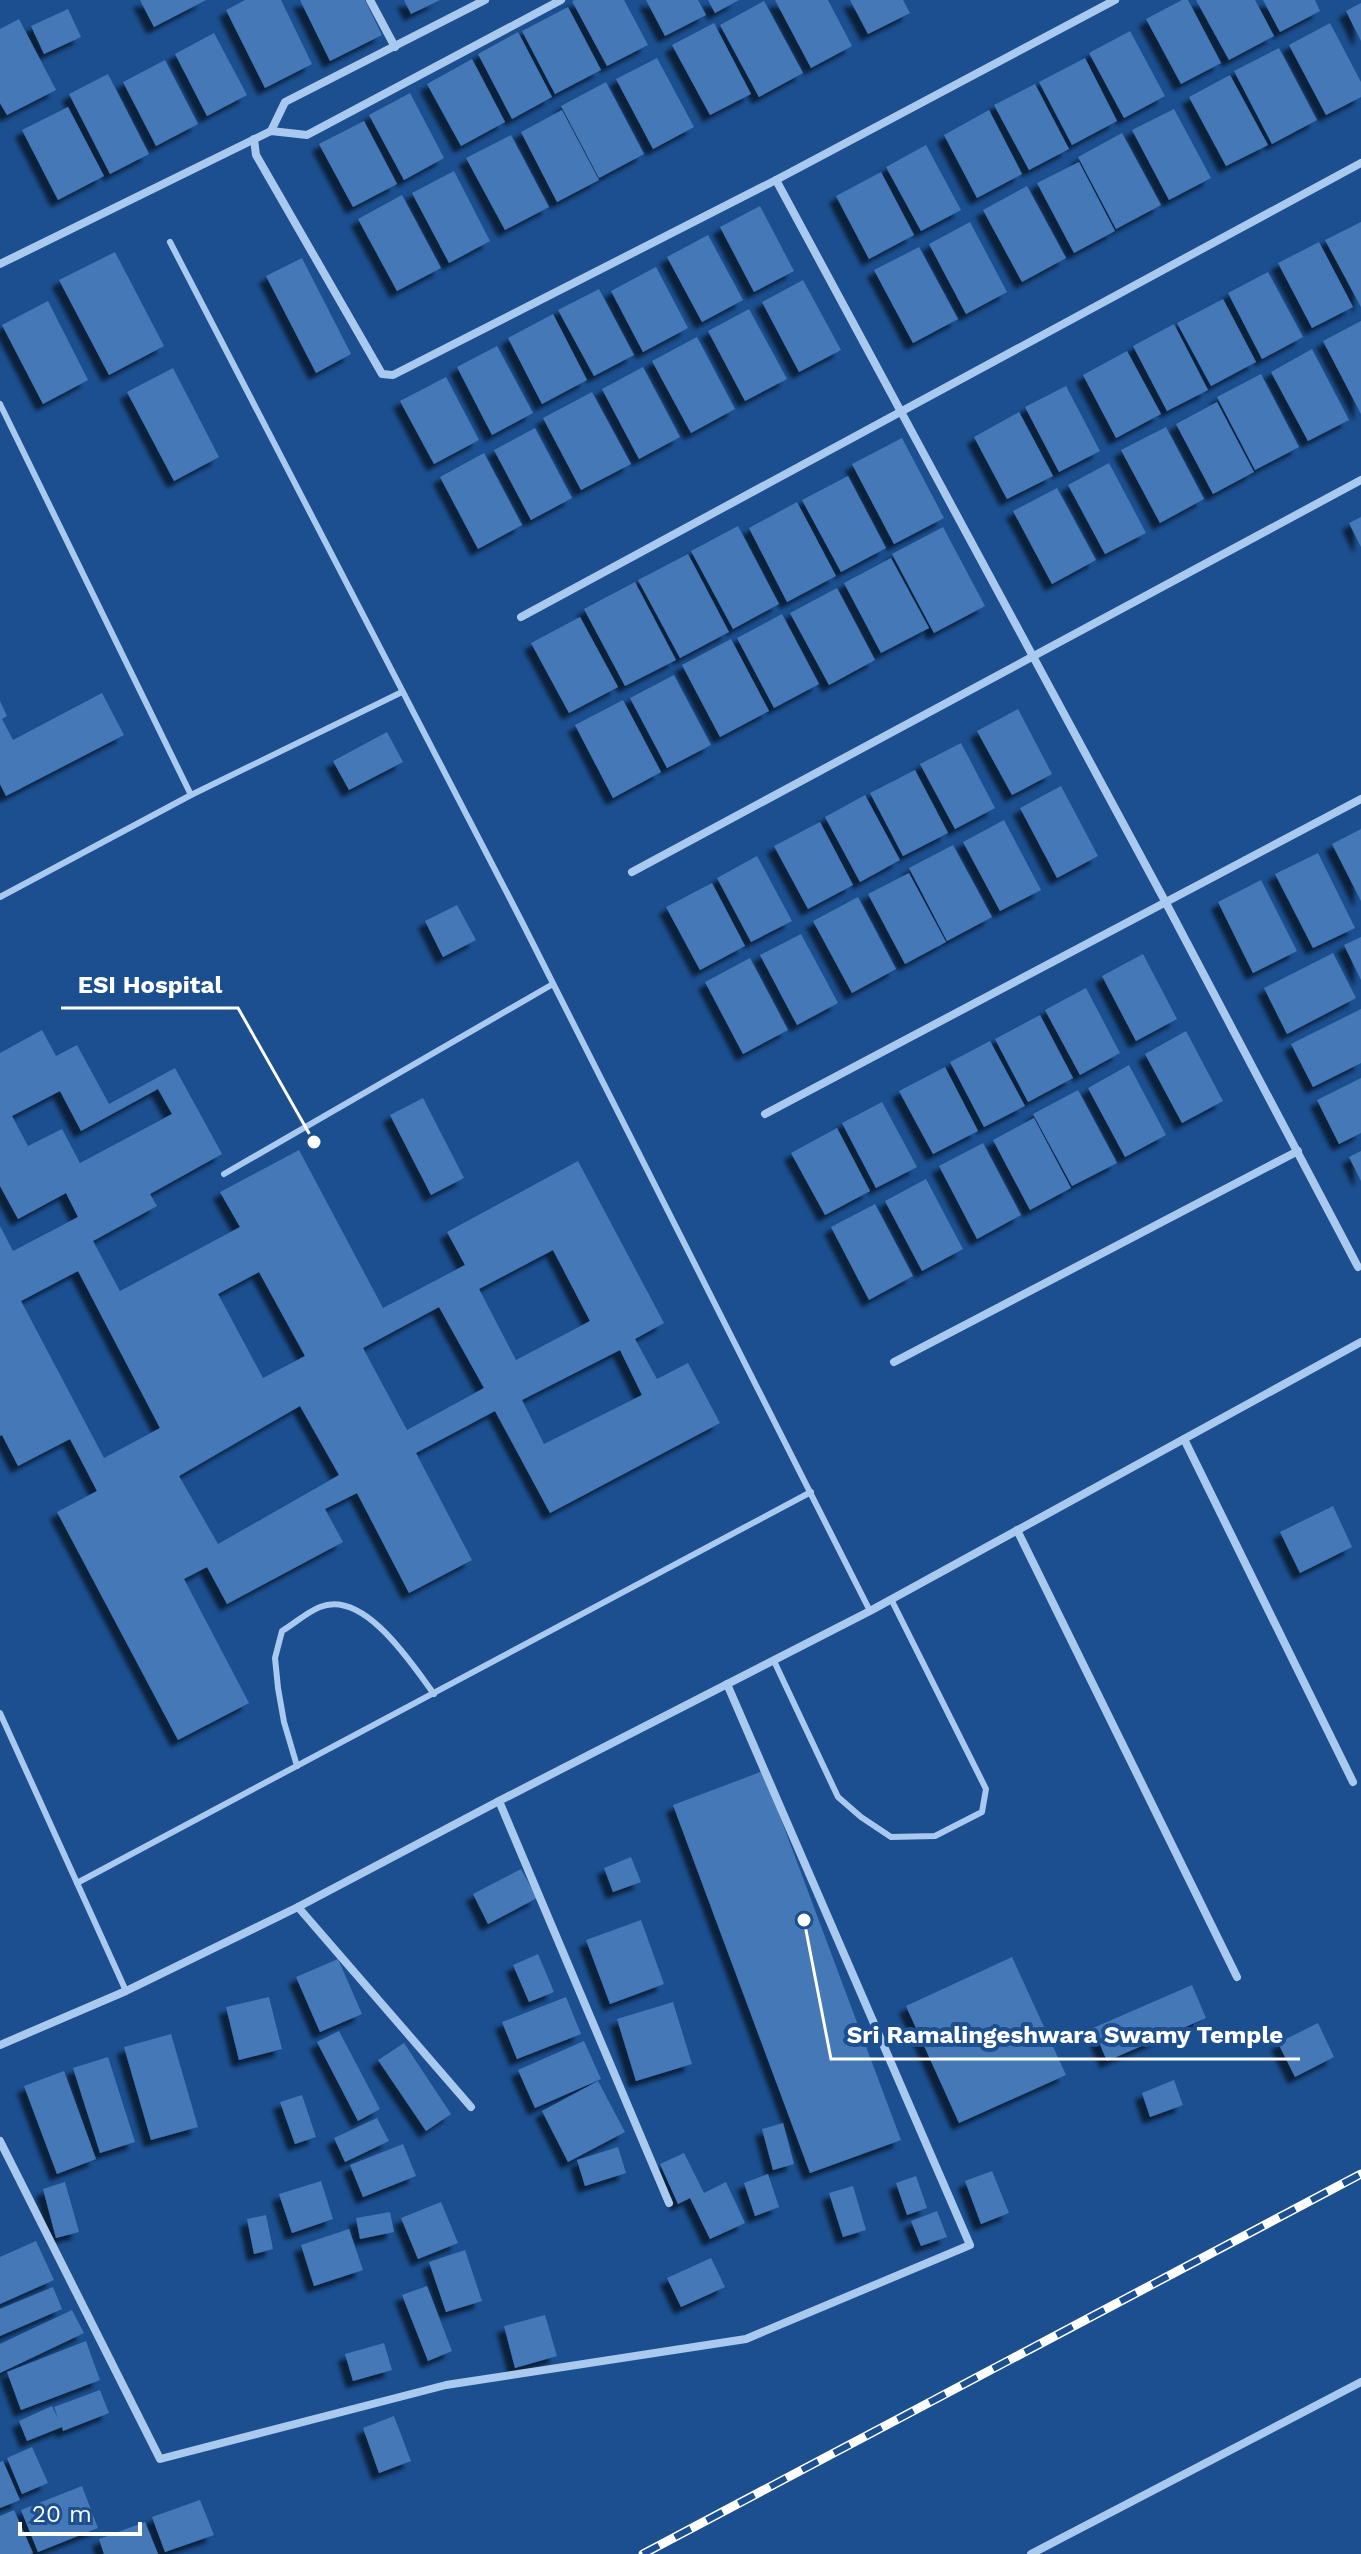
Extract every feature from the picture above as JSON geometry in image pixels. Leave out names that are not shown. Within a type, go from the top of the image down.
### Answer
[{"type":"street","points":[[370,0],[395,47]]},
{"type":"street","points":[[271,131],[285,102],[485,0]]},
{"type":"street","points":[[0,264],[271,131],[307,135],[561,0]]},
{"type":"street","points":[[254,139],[256,155],[382,374],[393,375],[776,180],[1115,0]]},
{"type":"street","points":[[521,617],[1361,163]]},
{"type":"street","points":[[776,180],[1166,903],[1358,1267]]},
{"type":"street","points":[[632,872],[1361,480]]},
{"type":"street","points":[[765,1114],[1361,799]]},
{"type":"street","points":[[894,1362],[1298,1151]]},
{"type":"street","points":[[0,2045],[126,1991],[298,1907],[870,1611],[1361,1342]]},
{"type":"street","points":[[1184,1439],[1353,1782]]},
{"type":"street","points":[[1017,1530],[1237,1977]]},
{"type":"street","points":[[0,2141],[160,2459],[446,2385],[746,2339],[970,2245],[727,1684]]},
{"type":"street","points":[[499,1801],[669,2203]]},
{"type":"street","points":[[298,1907],[471,2107]]},
{"type":"street","points":[[1031,2554],[1361,2382]]},
{"type":"lane","points":[[170,242],[553,984],[870,1611]]},
{"type":"lane","points":[[0,404],[191,795]]},
{"type":"lane","points":[[0,897],[191,795],[402,692]]},
{"type":"lane","points":[[224,1174],[553,984]]},
{"type":"lane","points":[[77,1883],[811,1492]]},
{"type":"lane","points":[[774,1661],[838,1797],[861,1817],[891,1837],[935,1836],[982,1812],[986,1789],[891,1599]]},
{"type":"lane","points":[[297,1766],[284,1722],[275,1658],[282,1631],[322,1606],[351,1607],[376,1623],[434,1694]]},
{"type":"lane","points":[[0,1713],[126,1991]]},
{"type":"building","points":[[140,0],[206,0],[154,27]]},
{"type":"building","points":[[245,0],[281,0],[312,64],[265,88],[226,10]]},
{"type":"building","points":[[300,0],[365,0],[382,35],[330,61]]},
{"type":"building","points":[[404,0],[440,0],[411,14]]},
{"type":"building","points":[[624,0],[648,45],[607,66],[572,1]]},
{"type":"building","points":[[646,0],[698,0],[706,15],[665,36]]},
{"type":"building","points":[[708,0],[739,0],[715,13]]},
{"type":"building","points":[[775,0],[828,0],[852,46],[811,68]]},
{"type":"building","points":[[850,0],[903,0],[910,13],[868,34]]},
{"type":"building","points":[[1182,0],[1188,0],[1221,63],[1181,84],[1146,19]]},
{"type":"building","points":[[1196,0],[1255,0],[1274,36],[1229,60]]},
{"type":"building","points":[[1263,0],[1315,0],[1320,11],[1280,32]]},
{"type":"building","points":[[764,1],[803,73],[759,97],[720,25]]},
{"type":"building","points":[[1361,3],[1361,41],[1346,11]]},
{"type":"building","points":[[568,7],[601,70],[555,94],[522,31]]},
{"type":"building","points":[[68,9],[81,37],[44,54],[31,26]]},
{"type":"building","points":[[19,19],[56,90],[7,115],[0,103],[0,29]]},
{"type":"building","points":[[714,23],[751,94],[710,115],[672,45]]},
{"type":"building","points":[[1330,23],[1361,82],[1361,97],[1326,115],[1289,45]]},
{"type":"building","points":[[1130,31],[1165,96],[1124,118],[1089,53]]},
{"type":"building","points":[[518,32],[552,97],[512,119],[478,54]]},
{"type":"building","points":[[214,33],[247,95],[207,116],[175,54]]},
{"type":"building","points":[[1279,48],[1317,120],[1272,144],[1234,71]]},
{"type":"building","points":[[657,58],[694,127],[653,149],[616,79]]},
{"type":"building","points":[[1085,58],[1117,121],[1072,145],[1039,82]]},
{"type":"building","points":[[472,59],[505,122],[461,146],[427,84]]},
{"type":"building","points":[[165,60],[198,124],[156,146],[123,82]]},
{"type":"building","points":[[108,74],[149,154],[110,174],[69,94]]},
{"type":"building","points":[[1230,75],[1268,145],[1226,166],[1189,97]]},
{"type":"building","points":[[606,82],[644,154],[599,178],[561,106]]},
{"type":"building","points":[[1035,84],[1069,149],[1029,170],[994,105]]},
{"type":"building","points":[[410,93],[444,158],[404,180],[369,115]]},
{"type":"building","points":[[68,107],[104,176],[58,200],[22,130]]},
{"type":"building","points":[[1174,109],[1211,178],[1169,200],[1132,130]]},
{"type":"building","points":[[562,110],[599,180],[557,202],[521,132]]},
{"type":"building","points":[[989,110],[1022,174],[977,198],[944,135]]},
{"type":"building","points":[[364,121],[397,184],[353,207],[319,144]]},
{"type":"building","points":[[1122,133],[1161,205],[1116,229],[1078,157]]},
{"type":"building","points":[[511,135],[549,207],[505,230],[466,158]]},
{"type":"building","points":[[926,145],[961,210],[921,231],[886,167]]},
{"type":"building","points":[[1079,162],[1115,231],[1074,253],[1037,183]]},
{"type":"building","points":[[454,171],[490,241],[449,263],[412,193]]},
{"type":"building","points":[[881,172],[914,235],[869,259],[836,196]]},
{"type":"building","points":[[1027,186],[1066,258],[1022,282],[983,210]]},
{"type":"building","points":[[402,195],[441,268],[397,291],[358,219]]},
{"type":"building","points":[[760,206],[794,271],[754,292],[720,227]]},
{"type":"building","points":[[970,222],[1007,292],[966,314],[929,244]]},
{"type":"building","points":[[1361,222],[1361,307],[1325,240]]},
{"type":"building","points":[[708,235],[743,300],[702,322],[667,257]]},
{"type":"building","points":[[1319,242],[1353,307],[1312,328],[1278,263]]},
{"type":"building","points":[[919,247],[958,319],[913,343],[874,270]]},
{"type":"building","points":[[115,252],[164,346],[109,375],[59,280]]},
{"type":"building","points":[[302,258],[351,354],[316,373],[266,276]]},
{"type":"building","points":[[656,267],[688,328],[643,352],[611,291]]},
{"type":"building","points":[[1268,272],[1303,337],[1262,359],[1228,293]]},
{"type":"building","points":[[803,280],[841,350],[799,372],[762,302]]},
{"type":"building","points":[[599,289],[634,355],[594,376],[558,310]]},
{"type":"building","points":[[1223,299],[1256,362],[1211,386],[1177,323]]},
{"type":"building","points":[[48,301],[88,380],[43,404],[2,325]]},
{"type":"building","points":[[749,309],[787,379],[745,401],[708,331]]},
{"type":"building","points":[[553,314],[587,380],[542,404],[508,338]]},
{"type":"building","points":[[1361,321],[1361,414],[1323,341]]},
{"type":"building","points":[[1174,324],[1208,390],[1167,411],[1133,346]]},
{"type":"building","points":[[697,337],[735,409],[691,433],[652,361]]},
{"type":"building","points":[[497,346],[533,413],[492,435],[457,367]]},
{"type":"building","points":[[1312,349],[1349,420],[1308,441],[1271,372]]},
{"type":"building","points":[[1127,351],[1161,414],[1116,438],[1083,375]]},
{"type":"building","points":[[643,367],[680,437],[639,459],[602,389]]},
{"type":"building","points":[[173,368],[219,457],[174,481],[127,392]]},
{"type":"building","points":[[1261,374],[1299,447],[1255,470],[1217,397]]},
{"type":"building","points":[[446,377],[479,440],[434,464],[400,401]]},
{"type":"building","points":[[1066,386],[1100,451],[1059,472],[1025,407]]},
{"type":"building","points":[[592,392],[631,464],[581,490],[543,418]]},
{"type":"building","points":[[1217,402],[1254,472],[1213,494],[1176,424]]},
{"type":"building","points":[[1019,412],[1053,476],[1007,499],[974,437]]},
{"type":"building","points":[[1166,427],[1204,499],[1160,523],[1121,450]]},
{"type":"building","points":[[535,428],[572,498],[531,520],[494,450]]},
{"type":"building","points":[[902,438],[944,518],[894,544],[852,464]]},
{"type":"building","points":[[484,453],[522,525],[478,549],[440,477]]},
{"type":"building","points":[[1109,463],[1146,533],[1105,554],[1068,485]]},
{"type":"building","points":[[848,476],[886,548],[841,572],[802,500]]},
{"type":"building","points":[[1057,488],[1096,560],[1052,584],[1013,511]]},
{"type":"building","points":[[797,502],[836,576],[787,602],[749,528]]},
{"type":"building","points":[[1361,517],[1361,547],[1349,523]]},
{"type":"building","points":[[738,526],[779,604],[733,629],[691,551]]},
{"type":"building","points":[[943,527],[985,606],[934,633],[892,554]]},
{"type":"building","points":[[688,554],[729,632],[680,658],[638,580]]},
{"type":"building","points":[[891,558],[929,628],[881,653],[844,583]]},
{"type":"building","points":[[635,582],[676,660],[625,686],[584,609]]},
{"type":"building","points":[[837,588],[875,660],[829,685],[790,613]]},
{"type":"building","points":[[782,614],[819,684],[774,708],[737,638]]},
{"type":"building","points":[[580,617],[618,687],[569,713],[531,643]]},
{"type":"building","points":[[731,639],[769,711],[720,737],[682,665]]},
{"type":"building","points":[[674,675],[711,745],[667,768],[630,698]]},
{"type":"building","points":[[102,693],[124,735],[6,796],[0,784],[0,701],[7,716],[2,719],[13,740]]},
{"type":"building","points":[[623,700],[661,772],[613,798],[575,725]]},
{"type":"building","points":[[1018,709],[1052,774],[1012,795],[977,731]]},
{"type":"building","points":[[387,732],[403,762],[349,790],[333,761]]},
{"type":"building","points":[[961,743],[995,808],[955,829],[920,764]]},
{"type":"building","points":[[915,770],[948,833],[903,856],[870,793]]},
{"type":"building","points":[[1061,786],[1098,856],[1057,878],[1020,808]]},
{"type":"building","points":[[865,795],[900,860],[860,882],[825,817]]},
{"type":"building","points":[[1004,820],[1041,890],[1000,911],[963,842]]},
{"type":"building","points":[[820,822],[853,885],[808,909],[774,846]]},
{"type":"building","points":[[1361,829],[1361,901],[1332,844]]},
{"type":"building","points":[[953,845],[992,917],[947,941],[909,868]]},
{"type":"building","points":[[1318,853],[1355,928],[1313,948],[1275,874]]},
{"type":"building","points":[[757,856],[792,921],[751,942],[717,878]]},
{"type":"building","points":[[909,873],[946,942],[905,964],[868,894]]},
{"type":"building","points":[[1261,880],[1297,951],[1253,973],[1218,902]]},
{"type":"building","points":[[712,883],[745,946],[700,970],[666,907]]},
{"type":"building","points":[[858,897],[896,969],[852,993],[813,921]]},
{"type":"building","points":[[457,905],[476,940],[443,957],[425,921]]},
{"type":"building","points":[[801,934],[838,1003],[797,1025],[760,955]]},
{"type":"building","points":[[1361,937],[1361,980],[1344,945]]},
{"type":"building","points":[[1333,953],[1356,998],[1287,1034],[1264,988]]},
{"type":"building","points":[[1143,954],[1177,1019],[1136,1041],[1102,976]]},
{"type":"building","points":[[750,958],[788,1030],[743,1054],[705,982]]},
{"type":"building","points":[[1086,988],[1120,1053],[1080,1075],[1045,1010]]},
{"type":"building","points":[[1361,1009],[1361,1063],[1313,1087],[1291,1044]]},
{"type":"building","points":[[1040,1015],[1073,1078],[1028,1102],[995,1039]]},
{"type":"building","points":[[42,1030],[56,1056],[77,1045],[109,1104],[175,1068],[222,1154],[150,1194],[157,1206],[93,1241],[120,1291],[240,1227],[220,1192],[299,1150],[383,1308],[465,1265],[447,1232],[578,1161],[664,1323],[635,1339],[657,1379],[688,1363],[720,1423],[550,1513],[495,1411],[416,1453],[472,1560],[409,1593],[357,1493],[325,1509],[343,1542],[227,1604],[207,1567],[184,1579],[249,1703],[178,1740],[57,1512],[97,1491],[70,1439],[18,1466],[0,1436],[0,1226],[13,1251],[78,1217],[66,1193],[18,1219],[0,1186],[0,1053]],"holes":[[[158,1089],[172,1114],[80,1163],[62,1129],[28,1146],[12,1116],[60,1091],[81,1131]],[[553,1250],[590,1321],[516,1360],[479,1289]],[[78,1271],[160,1428],[104,1458],[21,1301]],[[259,1272],[305,1356],[263,1378],[218,1294]],[[439,1307],[484,1388],[407,1430],[363,1348]],[[620,1350],[642,1395],[544,1444],[522,1400]],[[300,1406],[339,1475],[218,1544],[179,1476]]]},
{"type":"building","points":[[1186,1031],[1223,1101],[1182,1123],[1145,1054]]},
{"type":"building","points":[[990,1041],[1025,1106],[984,1127],[950,1062]]},
{"type":"building","points":[[1129,1065],[1166,1135],[1125,1157],[1088,1088]]},
{"type":"building","points":[[945,1067],[978,1131],[933,1154],[899,1091]]},
{"type":"building","points":[[1361,1078],[1361,1133],[1339,1144],[1317,1100]]},
{"type":"building","points":[[1078,1090],[1117,1163],[1072,1186],[1033,1114]]},
{"type":"building","points":[[423,1098],[464,1178],[431,1195],[390,1115]]},
{"type":"building","points":[[882,1102],[917,1167],[876,1188],[842,1123]]},
{"type":"building","points":[[1034,1118],[1071,1188],[1030,1210],[993,1140]]},
{"type":"building","points":[[837,1128],[870,1191],[825,1215],[791,1153]]},
{"type":"building","points":[[983,1143],[1021,1215],[977,1239],[939,1166]]},
{"type":"building","points":[[1361,1151],[1361,1181],[1349,1157]]},
{"type":"building","points":[[926,1179],[963,1249],[922,1271],[885,1201]]},
{"type":"building","points":[[875,1204],[913,1276],[869,1300],[831,1227]]},
{"type":"building","points":[[1333,1506],[1352,1547],[1300,1573],[1280,1532]]},
{"type":"building","points":[[763,1771],[901,2140],[810,2173],[673,1805]]},
{"type":"building","points":[[631,1857],[641,1882],[613,1892],[604,1868]]},
{"type":"building","points":[[521,1869],[537,1898],[488,1924],[473,1894]]},
{"type":"building","points":[[641,1920],[664,1984],[610,2004],[586,1940]]},
{"type":"building","points":[[538,1954],[554,1992],[529,2002],[513,1965]]},
{"type":"building","points":[[1012,1957],[1066,2075],[959,2123],[906,2006]]},
{"type":"building","points":[[338,1959],[362,2014],[320,2032],[296,1977]]},
{"type":"building","points":[[1192,1985],[1206,2018],[1107,2061],[1093,2028]]},
{"type":"building","points":[[269,1997],[282,2049],[239,2060],[226,2007]]},
{"type":"building","points":[[566,1997],[581,2034],[517,2059],[502,2022]]},
{"type":"building","points":[[673,2002],[692,2064],[636,2081],[617,2019]]},
{"type":"building","points":[[1318,2023],[1334,2057],[1295,2077],[1278,2043]]},
{"type":"building","points":[[339,2031],[380,2109],[358,2121],[317,2042]]},
{"type":"building","points":[[171,2034],[198,2127],[151,2140],[124,2047]]},
{"type":"building","points":[[584,2041],[601,2079],[535,2108],[518,2070]]},
{"type":"building","points":[[404,2043],[451,2114],[426,2131],[378,2060]]},
{"type":"building","points":[[108,2057],[135,2142],[100,2153],[73,2068]]},
{"type":"building","points":[[64,2071],[96,2159],[57,2174],[24,2086]]},
{"type":"building","points":[[1174,2080],[1183,2105],[1150,2117],[1142,2093]]},
{"type":"building","points":[[598,2081],[625,2132],[568,2162],[542,2111]]},
{"type":"building","points":[[302,2095],[316,2137],[295,2144],[280,2102]]},
{"type":"building","points":[[377,2118],[389,2141],[345,2162],[334,2138]]},
{"type":"building","points":[[783,2123],[794,2164],[773,2170],[762,2129]]},
{"type":"building","points":[[403,2144],[416,2176],[363,2197],[350,2165]]},
{"type":"building","points":[[618,2147],[626,2173],[585,2186],[577,2160]]},
{"type":"building","points":[[684,2153],[704,2193],[726,2182],[745,2223],[710,2239],[690,2198],[678,2204],[660,2164]]},
{"type":"building","points":[[992,2171],[1009,2213],[981,2224],[965,2181]]},
{"type":"building","points":[[768,2174],[779,2207],[755,2216],[744,2183]]},
{"type":"building","points":[[916,2176],[927,2208],[907,2215],[896,2183]]},
{"type":"building","points":[[321,2181],[333,2219],[292,2233],[279,2194]]},
{"type":"building","points":[[65,2182],[79,2232],[56,2238],[43,2189]]},
{"type":"building","points":[[853,2186],[866,2230],[843,2237],[829,2193]]},
{"type":"building","points":[[441,2202],[458,2243],[418,2259],[401,2218]]},
{"type":"building","points":[[937,2211],[947,2237],[921,2246],[911,2221]]},
{"type":"building","points":[[390,2212],[394,2232],[360,2239],[356,2218]]},
{"type":"building","points":[[266,2215],[273,2249],[254,2254],[247,2219]]},
{"type":"building","points":[[349,2229],[363,2270],[314,2286],[301,2245]]},
{"type":"building","points":[[36,2241],[54,2280],[0,2304],[0,2257]]},
{"type":"building","points":[[465,2250],[482,2301],[446,2312],[429,2262]]},
{"type":"building","points":[[711,2258],[725,2287],[681,2307],[667,2278]]},
{"type":"building","points":[[427,2286],[452,2351],[428,2361],[402,2295]]},
{"type":"building","points":[[53,2287],[62,2309],[0,2336],[0,2309]]},
{"type":"building","points":[[72,2310],[84,2333],[0,2373],[0,2344]]},
{"type":"building","points":[[545,2315],[557,2356],[515,2368],[504,2326]]},
{"type":"building","points":[[86,2341],[100,2380],[21,2410],[7,2372]]},
{"type":"building","points":[[384,2343],[392,2370],[353,2381],[345,2354]]},
{"type":"building","points":[[100,2390],[109,2413],[27,2441],[19,2421],[52,2406],[58,2418],[54,2407]]},
{"type":"building","points":[[394,2416],[411,2461],[379,2473],[363,2428]]},
{"type":"building","points":[[32,2447],[48,2483],[22,2494],[7,2458]]},
{"type":"building","points":[[3,2461],[20,2500],[0,2508],[0,2462]]},
{"type":"building","points":[[82,2486],[98,2528],[38,2552],[21,2510]]},
{"type":"building","points":[[200,2500],[214,2535],[165,2552],[152,2517]]},
{"type":"building","points":[[14,2510],[31,2554],[0,2554],[0,2516]]},
{"type":"building","points":[[145,2522],[158,2554],[104,2554],[99,2539]]},
{"type":"railway","points":[[643,2554],[1361,2174]]},
{"type":"place","name":"ESI Hospital","points":[[314,1142]]},
{"type":"place","name":"Sri Ramalingeshwara Swamy Temple","points":[[804,1920]]}]
